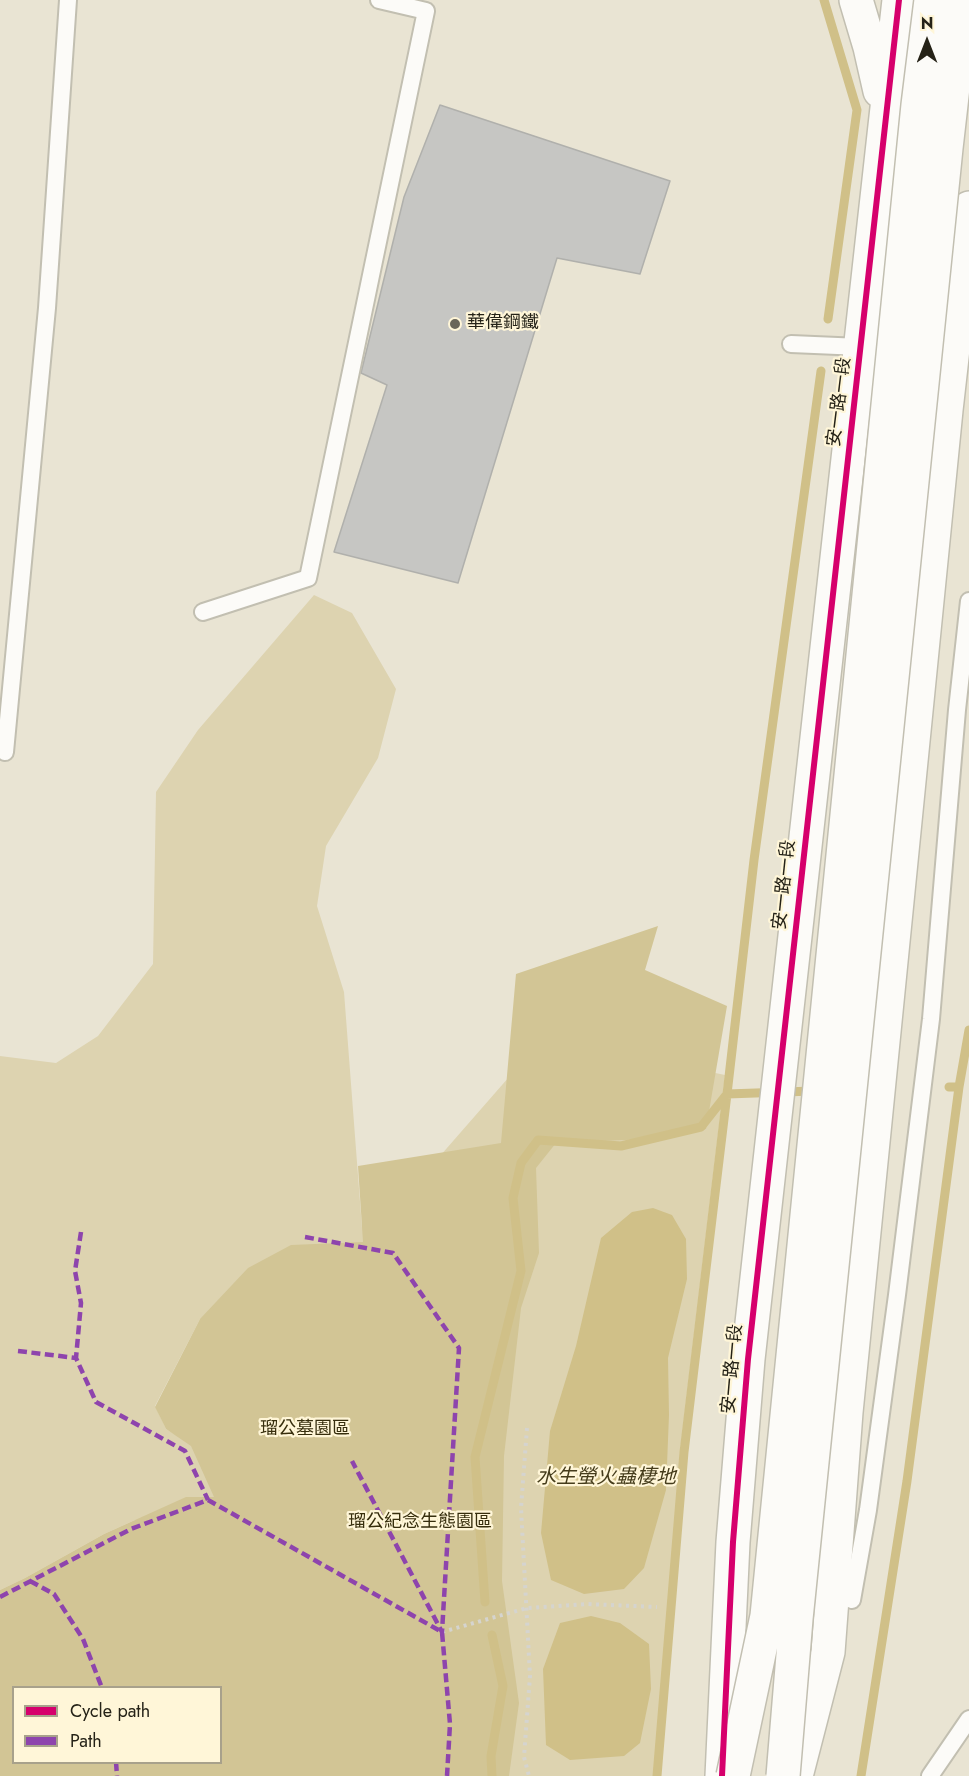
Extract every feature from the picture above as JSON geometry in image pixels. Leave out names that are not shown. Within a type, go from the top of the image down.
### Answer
[{"type":"main road","points":[[856,0],[870,47],[886,117]]},
{"type":"main road","name":"安一路一段","points":[[722,1776],[733,1542],[748,1359],[899,0]]},
{"type":"main road","points":[[733,1776],[767,1616],[918,105],[931,0]]},
{"type":"main road","points":[[783,1776],[797,1608],[942,183],[963,0]]},
{"type":"main road","points":[[796,1776],[828,1652],[849,1388],[946,410],[960,358],[969,208]]},
{"type":"main road","points":[[861,347],[960,358]]},
{"type":"lane","points":[[5,752],[47,308],[68,0]]},
{"type":"lane","points":[[202,612],[308,578],[426,11],[379,0]]},
{"type":"lane","points":[[790,344],[861,347]]},
{"type":"lane","points":[[852,1600],[868,1510],[931,1019],[957,710],[969,601]]},
{"type":"lane","points":[[930,1776],[969,1719]]},
{"type":"path","points":[[527,1428],[521,1508],[530,1676],[524,1758],[529,1776]]},
{"type":"path","points":[[442,1632],[527,1608],[587,1604],[657,1607]]},
{"type":"green space","name":"瑠公墓園區","points":[[314,595],[352,613],[396,689],[378,758],[326,846],[317,906],[344,992],[362,1228],[440,1156],[509,1077],[581,1045],[725,1075],[680,1451],[655,1776],[72,1776],[199,1764],[222,1764],[222,1686],[219,1686],[135,1520],[104,1534],[0,1590],[0,1056],[56,1063],[98,1036],[153,964],[156,792],[198,730]],"holes":[[[200,1319],[174,1434],[166,1429],[155,1406]]]},
{"type":"green space","name":"瑠公紀念生態園區","points":[[658,926],[645,970],[727,1006],[706,1129],[670,1138],[556,1143],[536,1168],[539,1253],[521,1308],[504,1456],[502,1581],[519,1703],[509,1776],[0,1776],[0,1590],[104,1534],[186,1497],[214,1497],[191,1446],[166,1429],[155,1407],[200,1319],[248,1268],[291,1245],[363,1242],[358,1166],[501,1143],[516,974]]},
{"type":"water","name":"水生螢火蟲棲地","points":[[653,1208],[672,1215],[686,1239],[687,1279],[668,1358],[669,1415],[666,1490],[644,1568],[624,1589],[584,1594],[551,1580],[541,1533],[550,1431],[576,1346],[601,1238],[632,1212]]},
{"type":"water","points":[[591,1616],[620,1623],[649,1644],[651,1689],[640,1743],[624,1756],[570,1760],[546,1745],[543,1669],[560,1623]]},
{"type":"building","name":"華偉鋼鐵","points":[[440,105],[670,181],[640,274],[557,258],[458,583],[334,552],[387,385],[361,373],[404,197]]},
{"type":"waterway","points":[[824,0],[857,110],[828,319]]},
{"type":"waterway","points":[[485,1602],[475,1457],[521,1271],[513,1198],[521,1163],[538,1140],[621,1146],[701,1127],[727,1094],[754,860],[821,371]]},
{"type":"waterway","points":[[949,1087],[959,1087],[969,1030]]},
{"type":"waterway","points":[[861,1776],[907,1481],[959,1087]]},
{"type":"waterway","points":[[657,1776],[684,1452],[727,1094],[813,1091]]},
{"type":"waterway","points":[[492,1635],[503,1686],[491,1756],[492,1776]]},
{"type":"marked path","points":[[81,1232],[75,1271],[81,1303],[76,1358],[96,1402],[185,1451],[208,1500]]},
{"type":"marked path","points":[[305,1237],[393,1253],[459,1348],[442,1632],[352,1461]]},
{"type":"marked path","points":[[18,1351],[76,1358]]},
{"type":"marked path","points":[[0,1597],[131,1529],[208,1500],[442,1632],[450,1724],[447,1776]]},
{"type":"marked path","points":[[30,1581],[54,1594],[83,1639],[101,1686]]},
{"type":"marked path","points":[[116,1764],[117,1776]]},
{"type":"cycle path","points":[[722,1776],[733,1542],[748,1359],[899,0]]},
{"type":"place","name":"華偉鋼鐵","points":[[455,324]]}]
